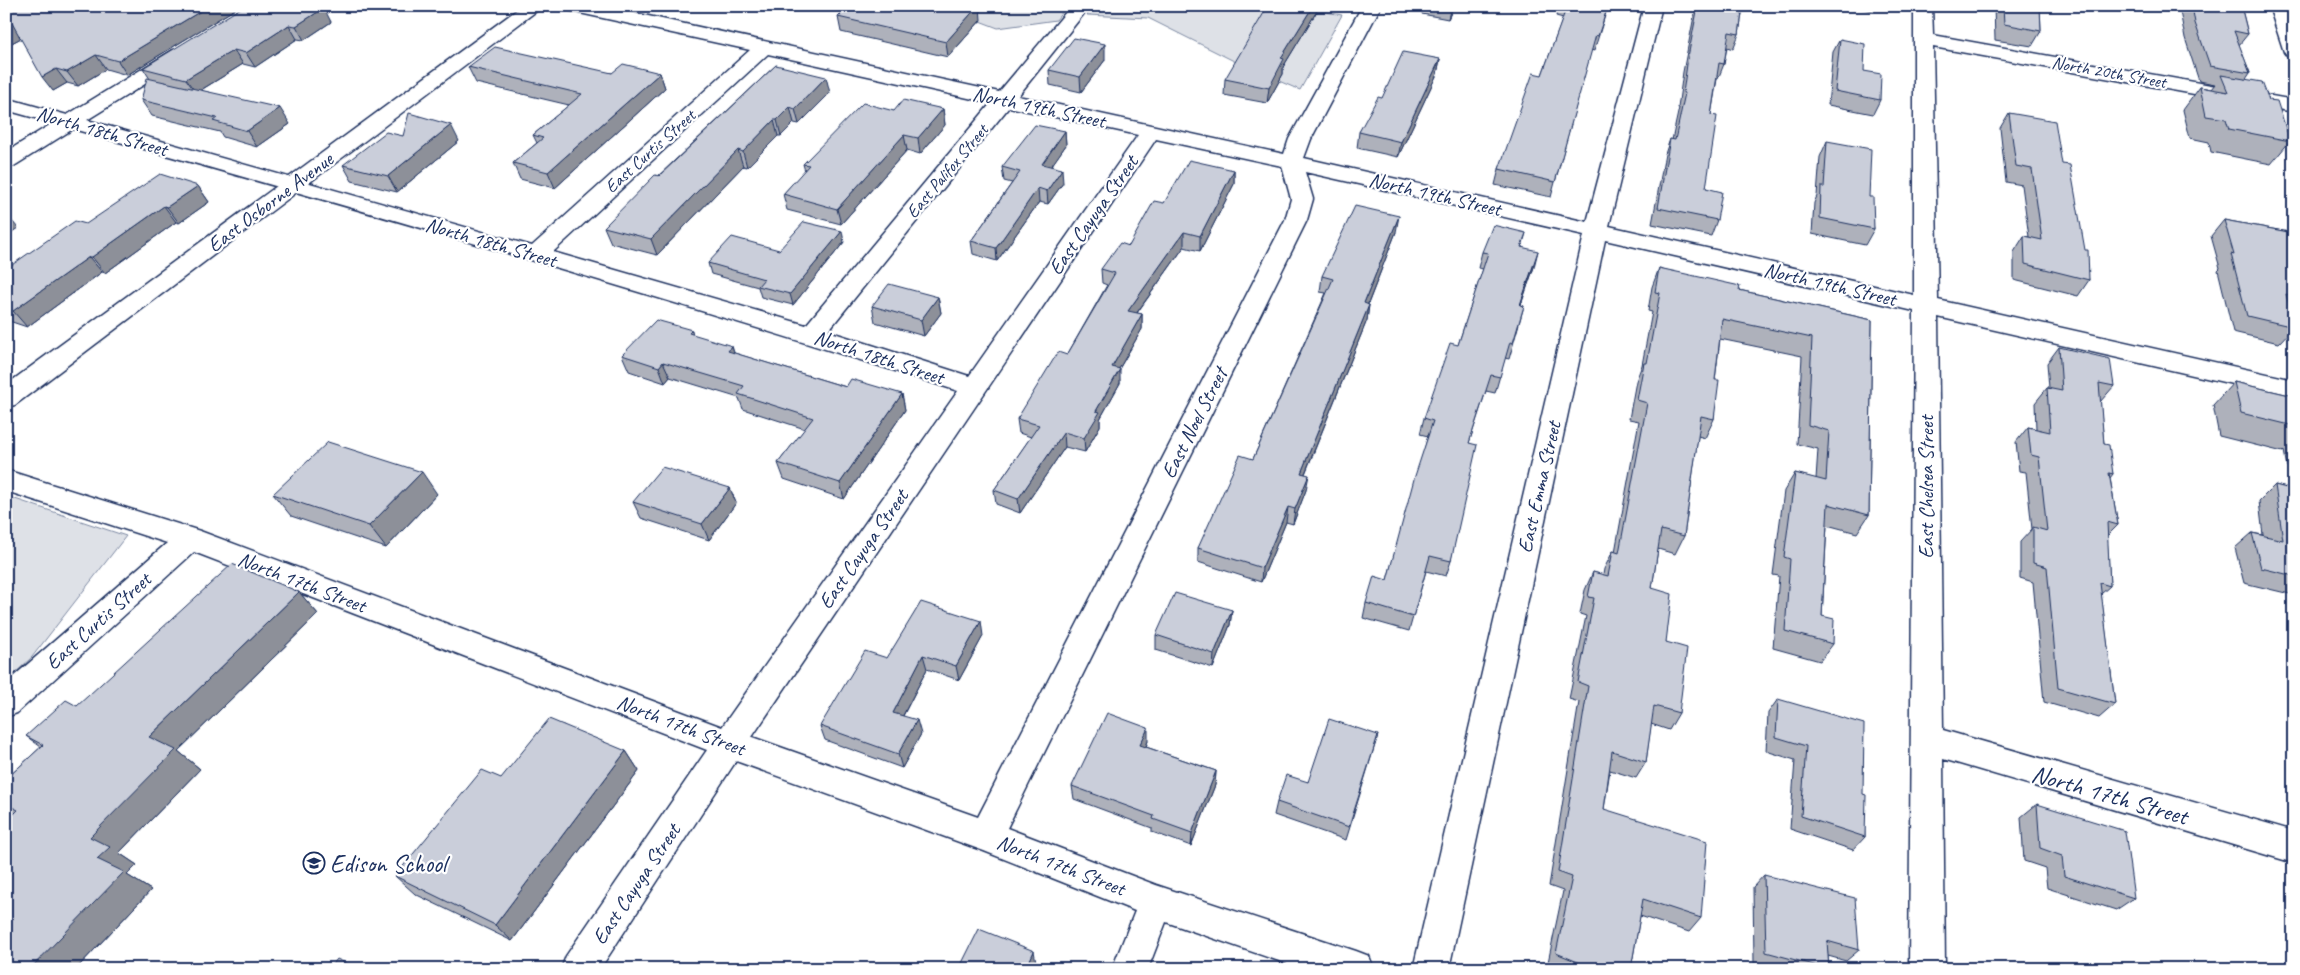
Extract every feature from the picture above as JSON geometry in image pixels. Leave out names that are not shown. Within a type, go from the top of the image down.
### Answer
[{"type":"street","name":"East Osborne Avenue","points":[[6,398],[534,6]]},
{"type":"street","name":"North 19th Street","points":[[575,6],[1292,162],[2294,389]]},
{"type":"street","name":"East Palifox Street","points":[[811,335],[1006,100],[1081,6]]},
{"type":"street","points":[[1292,162],[1300,139],[1372,6]]},
{"type":"street","name":"East Emma Street","points":[[1432,969],[1596,231],[1653,6]]},
{"type":"street","name":"East Chelsea Street","points":[[1923,6],[1926,306],[1927,969]]},
{"type":"street","points":[[2278,6],[2294,52]]},
{"type":"street","name":"North 20th Street","points":[[1924,39],[2294,106]]},
{"type":"street","points":[[6,161],[200,42]]},
{"type":"street","name":"East Curtis Street","points":[[536,255],[763,48]]},
{"type":"street","name":"North 18th Street","points":[[6,104],[294,184],[811,335],[974,387]]},
{"type":"street","name":"East Cayuga Street","points":[[579,969],[729,744],[1151,131]]},
{"type":"street","name":"East Noel Street","points":[[986,836],[1296,220],[1302,199],[1292,162]]},
{"type":"street","name":"North 17th Street","points":[[6,480],[190,539],[729,744],[986,836],[1156,902],[1356,969]]},
{"type":"street","name":"East Curtis Street","points":[[6,703],[190,539]]},
{"type":"street","name":"North 17th Street","points":[[1926,740],[2294,847]]},
{"type":"street","points":[[1130,969],[1156,902]]},
{"type":"shaded area","points":[[966,6],[1067,6],[1056,20],[998,28],[969,17]]},
{"type":"shaded area","points":[[1094,6],[1294,6],[1342,15],[1300,90],[1246,67],[1148,18],[1087,15]]},
{"type":"shaded area","points":[[6,496],[126,536],[32,657],[6,682]]},
{"type":"building","points":[[6,6],[209,6],[118,61],[96,55],[67,72],[56,69],[42,77],[12,23],[6,26]]},
{"type":"building","points":[[244,6],[316,6],[324,8],[296,26],[289,25],[246,53],[234,50],[186,79],[143,68]]},
{"type":"building","points":[[849,6],[978,6],[946,42],[838,17]]},
{"type":"building","points":[[1268,6],[1313,6],[1281,58],[1284,59],[1269,88],[1225,79]]},
{"type":"building","points":[[1567,6],[1608,6],[1598,36],[1596,35],[1555,182],[1499,169],[1533,73],[1542,75]]},
{"type":"building","points":[[1698,6],[1743,6],[1739,34],[1729,32],[1724,64],[1719,63],[1711,115],[1717,116],[1706,188],[1722,192],[1717,220],[1658,208],[1670,139],[1675,140],[1685,93],[1683,93],[1688,57]]},
{"type":"building","points":[[2003,6],[2040,6],[2041,31],[2004,24]]},
{"type":"building","points":[[2192,6],[2241,6],[2248,34],[2234,31],[2250,73],[2210,66],[2195,23]]},
{"type":"building","points":[[1074,38],[1105,44],[1080,77],[1049,70]]},
{"type":"building","points":[[1840,39],[1865,44],[1864,71],[1881,74],[1880,100],[1835,91]]},
{"type":"building","points":[[495,47],[612,73],[623,64],[660,73],[548,172],[513,163],[543,138],[533,135],[582,94],[468,67]]},
{"type":"building","points":[[1403,52],[1440,59],[1401,142],[1359,132],[1378,97],[1382,98]]},
{"type":"building","points":[[776,65],[826,77],[795,109],[790,107],[777,120],[774,120],[743,152],[738,150],[651,239],[604,227],[655,175],[659,176]]},
{"type":"building","points":[[2221,75],[2262,82],[2269,100],[2277,101],[2290,141],[2229,129],[2226,119],[2206,116],[2200,87],[2228,92]]},
{"type":"building","points":[[147,78],[280,108],[247,131],[213,121],[217,118],[141,100]]},
{"type":"building","points":[[903,100],[943,109],[918,138],[904,135],[837,209],[783,194],[809,165],[803,164],[863,103],[894,111]]},
{"type":"building","points":[[409,113],[451,125],[388,176],[343,165],[386,132],[403,136]]},
{"type":"building","points":[[2009,113],[2055,121],[2062,164],[2070,165],[2085,250],[2088,250],[2089,280],[2025,264],[2024,236],[2042,240],[2032,169],[2016,166]]},
{"type":"building","points":[[1035,125],[1065,131],[1042,164],[1062,169],[1047,191],[1038,188],[996,248],[971,241],[1020,172],[1002,167]]},
{"type":"building","points":[[1827,141],[1871,149],[1869,197],[1873,197],[1874,229],[1820,218],[1821,187],[1824,187]]},
{"type":"building","points":[[1189,160],[1234,170],[1200,236],[1184,232],[1128,311],[1142,314],[1112,367],[1120,369],[1096,411],[1100,412],[1084,438],[1064,432],[1018,499],[994,490],[1039,425],[1017,419],[1058,352],[1067,355],[1115,273],[1101,269],[1120,243],[1129,246],[1154,201],[1164,203]]},
{"type":"building","points":[[160,174],[198,186],[167,207],[164,206],[13,311],[6,309],[6,269],[75,221],[86,224]]},
{"type":"building","points":[[1355,206],[1399,216],[1364,303],[1369,305],[1301,473],[1309,475],[1295,509],[1288,507],[1262,568],[1198,548],[1240,455],[1253,459],[1333,279],[1322,276]]},
{"type":"building","points":[[2224,220],[2294,233],[2294,296],[2286,294],[2294,327],[2247,316],[2231,254],[2234,255]]},
{"type":"building","points":[[804,222],[842,231],[790,294],[758,286],[764,279],[708,263],[732,237],[779,250]]},
{"type":"building","points":[[1493,225],[1526,233],[1521,247],[1538,251],[1520,305],[1524,306],[1513,343],[1510,342],[1500,377],[1491,375],[1469,443],[1477,445],[1451,561],[1430,556],[1413,617],[1366,603],[1374,576],[1387,580],[1414,479],[1433,421],[1424,418],[1450,343],[1458,345],[1488,253],[1482,252]]},
{"type":"building","points":[[1659,268],[1740,286],[1739,290],[1872,320],[1869,515],[1828,504],[1822,616],[1834,619],[1833,644],[1785,631],[1790,559],[1784,557],[1795,473],[1826,481],[1829,431],[1808,425],[1812,338],[1722,319],[1715,380],[1719,380],[1714,419],[1701,416],[1684,536],[1661,530],[1652,588],[1672,594],[1666,642],[1687,648],[1679,713],[1654,706],[1646,762],[1612,751],[1604,809],[1707,841],[1701,918],[1643,899],[1631,969],[1595,969],[1556,953],[1572,877],[1558,872],[1588,686],[1578,682],[1594,598],[1588,597],[1593,572],[1608,576],[1613,551],[1619,553],[1647,403],[1637,400],[1644,363],[1647,363],[1660,293],[1655,292]]},
{"type":"building","points":[[889,284],[938,297],[921,320],[872,306]]},
{"type":"building","points":[[656,320],[692,330],[689,333],[732,346],[728,351],[846,387],[851,379],[902,394],[840,483],[778,463],[813,418],[738,394],[744,386],[663,362],[659,367],[622,355]]},
{"type":"building","points":[[2059,347],[2110,359],[2114,386],[2099,383],[2104,444],[2109,445],[2113,474],[2109,473],[2118,525],[2107,522],[2110,586],[2100,583],[2115,704],[2058,688],[2047,567],[2033,563],[2033,527],[2047,531],[2039,457],[2031,455],[2028,427],[2050,432],[2047,388],[2062,391]]},
{"type":"building","points":[[2234,382],[2294,396],[2294,426],[2241,413]]},
{"type":"building","points":[[328,442],[422,472],[369,526],[273,494]]},
{"type":"building","points":[[662,467],[730,488],[702,524],[633,502]]},
{"type":"building","points":[[2275,485],[2294,490],[2294,576],[2261,568],[2252,533],[2283,540]]},
{"type":"building","points":[[232,564],[299,592],[149,737],[176,750],[90,837],[110,847],[97,859],[124,872],[30,969],[6,969],[6,822],[18,810],[6,804],[6,779],[43,745],[26,736],[66,700],[77,706]]},
{"type":"building","points":[[1175,593],[1232,610],[1214,654],[1156,635]]},
{"type":"building","points":[[921,602],[981,621],[956,666],[923,655],[893,713],[917,720],[898,754],[820,726],[865,651],[887,658]]},
{"type":"building","points":[[1778,699],[1864,724],[1863,794],[1866,795],[1865,837],[1801,816],[1806,746],[1776,737]]},
{"type":"building","points":[[1107,713],[1148,728],[1140,745],[1216,771],[1192,833],[1153,819],[1154,816],[1072,786]]},
{"type":"building","points":[[549,719],[626,751],[495,925],[395,876],[482,770],[501,778]]},
{"type":"building","points":[[1329,719],[1378,735],[1349,827],[1277,802],[1286,775],[1308,782]]},
{"type":"building","points":[[2037,804],[2125,831],[2134,898],[2064,876],[2062,856],[2040,848]]},
{"type":"building","points":[[1764,875],[1855,898],[1859,950],[1827,941],[1829,969],[1766,952]]},
{"type":"building","points":[[979,929],[1034,951],[1026,969],[959,969]]},
{"type":"building","points":[[337,959],[358,969],[329,969]]},
{"type":"place","name":"Edison School","points":[[314,863]]}]
